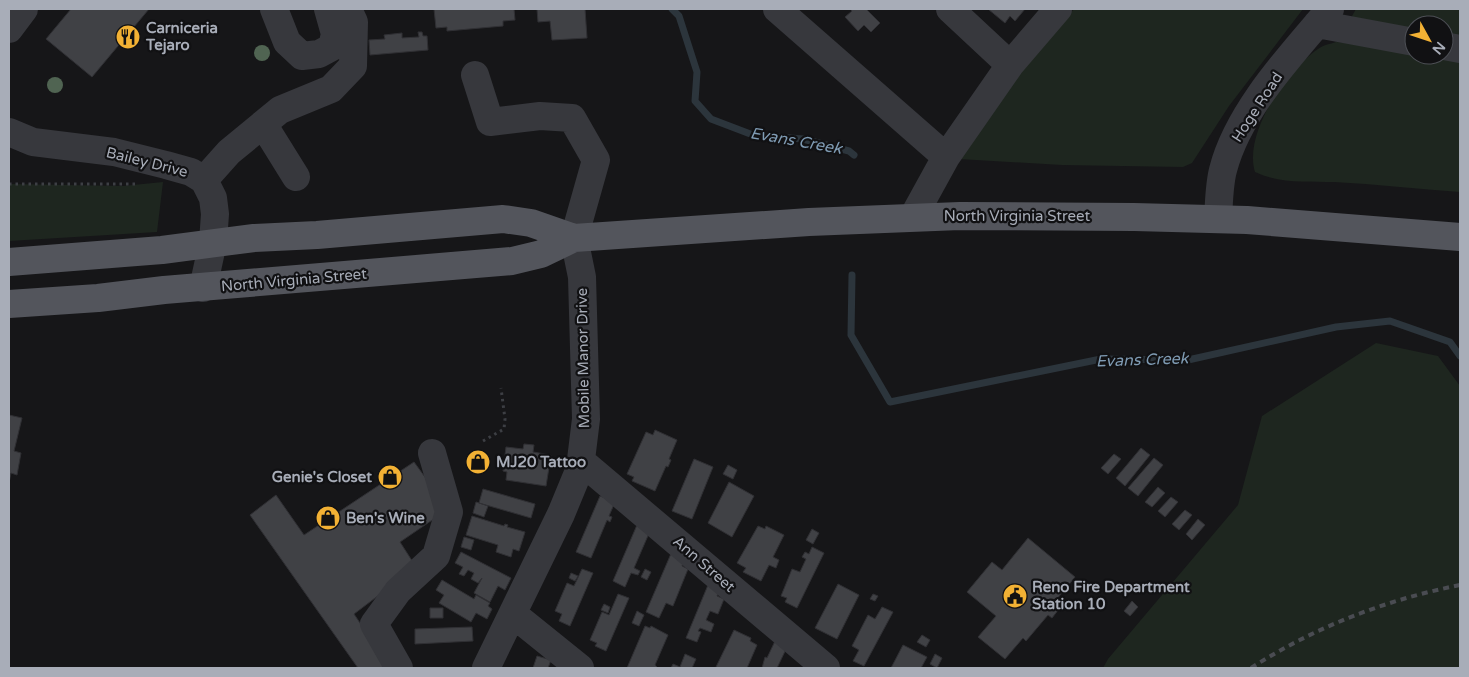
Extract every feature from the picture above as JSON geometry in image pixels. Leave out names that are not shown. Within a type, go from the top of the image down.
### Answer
[{"type":"main road","name":"North Virginia Street","points":[[9,304],[98,298],[512,261],[541,254],[574,238],[913,217],[1218,219],[1460,237]]},
{"type":"main road","name":"North Virginia Street","points":[[9,262],[162,250],[213,242],[503,219],[531,223],[574,238]]},
{"type":"street","points":[[9,29],[24,9]]},
{"type":"street","points":[[274,9],[287,42],[302,56],[319,54],[332,47],[335,34],[328,9]]},
{"type":"street","points":[[204,180],[229,152],[280,110],[331,89],[353,66],[354,22],[348,9]]},
{"type":"street","points":[[777,9],[946,157]]},
{"type":"street","points":[[950,9],[1010,65]]},
{"type":"street","points":[[913,217],[946,157],[1010,65],[1058,9]]},
{"type":"street","points":[[1323,17],[1404,39]]},
{"type":"street","name":"Hoge Road","points":[[1218,219],[1222,172],[1229,150],[1261,96],[1323,17]]},
{"type":"street","points":[[474,75],[490,122],[540,116],[572,118],[596,160],[574,238]]},
{"type":"street","points":[[263,124],[296,177]]},
{"type":"street","name":"Bailey Drive","points":[[9,132],[33,142],[114,152],[148,160],[191,172],[204,180],[214,206],[213,242],[203,288]]},
{"type":"street","name":"Mobile Manor Drive","points":[[486,668],[561,514],[581,461],[586,419],[582,277],[574,238]]},
{"type":"street","points":[[399,668],[374,624],[398,591],[436,556],[449,512],[432,453]]},
{"type":"street","name":"Ann Street","points":[[581,461],[826,668]]},
{"type":"street","points":[[513,614],[580,668]]},
{"type":"path","points":[[9,184],[123,186],[143,184]]},
{"type":"path","points":[[484,441],[504,428],[505,419],[501,388]]},
{"type":"shaded area","points":[[1074,9],[1303,9],[1229,106],[1192,163],[1183,167],[1062,165],[959,159],[997,97]]},
{"type":"shaded area","points":[[1356,9],[1460,9],[1460,40],[1454,39],[1454,15],[1404,15],[1404,32],[1355,22],[1352,16]]},
{"type":"shaded area","points":[[1336,42],[1354,43],[1404,53],[1404,65],[1454,65],[1454,58],[1460,59],[1460,192],[1350,183],[1304,182],[1284,180],[1255,172],[1253,156],[1255,139],[1261,121],[1270,104],[1293,72],[1306,59],[1324,46]]},
{"type":"shaded area","points":[[163,182],[157,232],[9,241],[9,184],[123,186]]},
{"type":"shaded area","points":[[1376,343],[1438,356],[1460,386],[1460,668],[1103,668],[1108,659],[1238,505],[1262,416]]},
{"type":"building","points":[[71,9],[149,9],[92,77],[46,39]]},
{"type":"building","points":[[434,9],[514,9],[515,20],[503,21],[503,26],[447,31],[447,27],[436,28]]},
{"type":"building","points":[[537,9],[585,9],[587,38],[552,40],[550,21],[538,22]]},
{"type":"building","points":[[850,9],[866,9],[880,23],[871,32],[864,25],[858,31],[845,17],[852,11]]},
{"type":"building","points":[[988,9],[1025,9],[1015,21],[1010,16],[1005,23]]},
{"type":"building","points":[[418,32],[422,32],[423,36],[427,36],[428,50],[370,55],[369,40],[385,39],[384,35],[402,33],[402,38],[419,37]]},
{"type":"building","points":[[9,415],[22,418],[14,451],[21,453],[17,475],[11,473],[9,483]]},
{"type":"building","points":[[655,430],[677,440],[669,459],[671,460],[668,467],[666,466],[655,491],[632,481],[634,477],[627,474],[646,432],[653,435]]},
{"type":"building","points":[[524,444],[534,445],[533,452],[551,455],[546,486],[506,480],[507,472],[503,471],[506,447],[523,449]]},
{"type":"building","points":[[1141,448],[1150,455],[1125,486],[1116,478]]},
{"type":"building","points":[[1114,454],[1121,459],[1108,474],[1101,468]]},
{"type":"building","points":[[1154,458],[1163,465],[1138,496],[1128,488]]},
{"type":"building","points":[[694,459],[713,467],[692,519],[672,511]]},
{"type":"building","points":[[414,462],[441,499],[441,514],[400,542],[416,567],[354,614],[390,668],[358,668],[250,515],[276,495],[304,535]]},
{"type":"building","points":[[728,465],[737,470],[733,479],[723,474]]},
{"type":"building","points":[[729,482],[754,496],[732,537],[708,523]]},
{"type":"building","points":[[1158,487],[1165,493],[1152,507],[1145,502]]},
{"type":"building","points":[[483,489],[535,504],[531,518],[479,503]]},
{"type":"building","points":[[600,496],[615,502],[609,516],[612,517],[610,522],[607,520],[591,558],[576,552]]},
{"type":"building","points":[[1171,497],[1178,502],[1165,517],[1158,511]]},
{"type":"building","points":[[476,502],[488,506],[484,517],[473,513]]},
{"type":"building","points":[[1185,510],[1192,515],[1179,530],[1172,524]]},
{"type":"building","points":[[472,516],[504,526],[505,524],[508,525],[507,527],[525,532],[519,551],[513,549],[511,557],[496,552],[498,545],[466,535]]},
{"type":"building","points":[[1198,519],[1205,525],[1192,540],[1186,534]]},
{"type":"building","points":[[637,525],[650,531],[634,568],[640,571],[638,575],[631,573],[625,587],[613,581]]},
{"type":"building","points":[[758,526],[765,529],[766,526],[784,535],[773,557],[779,560],[776,568],[769,565],[761,581],[743,572],[746,568],[737,563]]},
{"type":"building","points":[[812,529],[819,533],[813,544],[806,540]]},
{"type":"building","points":[[464,537],[474,540],[471,550],[461,547]]},
{"type":"building","name":"Reno Fire Department Station 10","points":[[1028,538],[1075,577],[1056,600],[1062,605],[1052,618],[1048,615],[1026,641],[1023,638],[1005,659],[978,637],[996,616],[967,592],[992,562],[1002,570]]},
{"type":"building","points":[[812,547],[824,553],[797,608],[785,602],[787,598],[781,596],[792,569],[800,572],[806,559],[802,557],[805,552],[809,554]]},
{"type":"building","points":[[673,549],[686,555],[682,566],[688,569],[673,606],[666,603],[659,618],[646,612]]},
{"type":"building","points":[[461,552],[511,578],[505,590],[498,586],[490,602],[474,593],[482,578],[478,583],[471,579],[474,573],[468,570],[464,576],[459,574],[463,567],[455,563]]},
{"type":"building","points":[[582,569],[593,573],[570,626],[559,621],[562,614],[555,611],[567,583],[574,586]]},
{"type":"building","points":[[645,569],[651,572],[647,580],[641,577]]},
{"type":"building","points":[[571,573],[578,576],[575,581],[569,578]]},
{"type":"building","points":[[442,580],[474,599],[476,595],[490,603],[488,606],[492,609],[487,619],[476,613],[471,622],[439,603],[444,595],[436,590]]},
{"type":"building","points":[[838,584],[859,595],[837,639],[815,628]]},
{"type":"building","points":[[708,585],[720,589],[717,596],[724,599],[718,614],[710,611],[706,620],[714,624],[711,632],[700,628],[698,631],[701,632],[697,642],[686,638]]},
{"type":"building","points":[[618,594],[629,598],[606,651],[595,646],[597,643],[590,640],[602,612],[609,615]]},
{"type":"building","points":[[873,594],[878,596],[875,601],[870,599]]},
{"type":"building","points":[[1132,601],[1138,607],[1130,616],[1124,611]]},
{"type":"building","points":[[604,604],[610,607],[608,613],[601,610]]},
{"type":"building","points":[[882,607],[893,612],[864,666],[853,661],[859,650],[852,646],[868,615],[875,619]]},
{"type":"building","points":[[430,608],[443,608],[443,618],[430,618]]},
{"type":"building","points":[[637,611],[644,615],[639,626],[632,623]]},
{"type":"building","points":[[645,626],[650,628],[651,626],[668,635],[655,665],[658,668],[627,668]]},
{"type":"building","points":[[472,627],[473,641],[415,644],[415,629]]},
{"type":"building","points":[[734,630],[751,638],[750,641],[757,645],[747,668],[718,668],[716,667]]},
{"type":"building","points":[[922,635],[930,640],[926,647],[917,642]]},
{"type":"building","points":[[776,639],[788,645],[777,668],[762,668],[765,657],[767,658]]},
{"type":"building","points":[[903,645],[927,657],[921,668],[891,668]]},
{"type":"building","points":[[685,654],[696,659],[692,668],[671,668],[673,664],[680,667]]},
{"type":"building","points":[[935,654],[942,658],[937,668],[930,664]]},
{"type":"building","points":[[537,656],[551,660],[548,668],[533,668]]},
{"type":"waterway","name":"Evans Creek","points":[[672,9],[679,16],[697,72],[695,101],[711,119],[753,135],[803,139],[849,151],[854,155]]},
{"type":"waterway","name":"Evans Creek","points":[[852,275],[851,335],[890,402],[1101,359],[1188,360],[1336,327],[1390,321],[1450,342],[1460,356]]},
{"type":"railway","points":[[1251,668],[1300,640],[1351,617],[1432,591],[1460,585]]},
{"type":"place","name":"Carniceria Tejaro","points":[[128,37]]},
{"type":"place","name":"MJ20 Tattoo","points":[[478,462]]},
{"type":"place","name":"Genie's Closet","points":[[390,477]]},
{"type":"place","name":"Ben's Wine","points":[[328,518]]},
{"type":"place","name":"Reno Fire Department Station 10","points":[[1015,596]]}]
